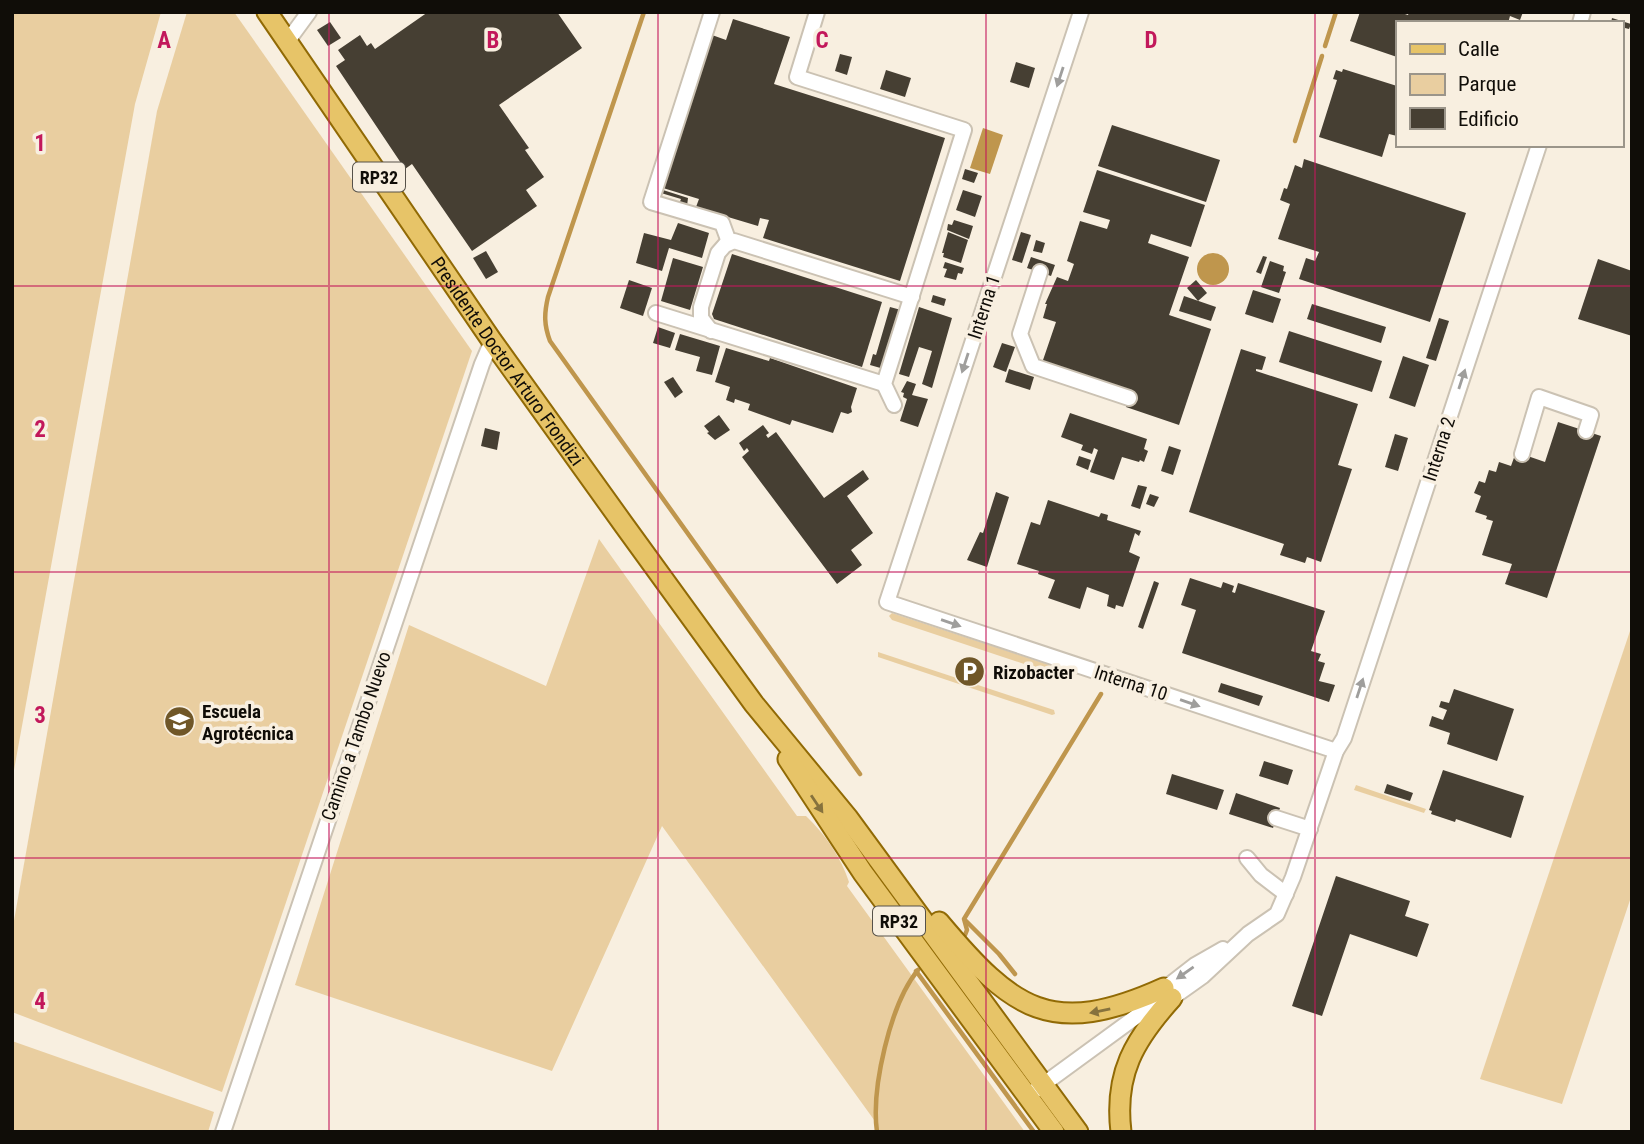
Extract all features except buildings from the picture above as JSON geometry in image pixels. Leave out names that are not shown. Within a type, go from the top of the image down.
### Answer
[{"type":"main road","name":"Presidente Doctor Arturo Frondizi","points":[[267,12],[492,341],[754,704],[848,818],[1038,1088],[1078,1132]]},
{"type":"main road","name":"Presidente Doctor Arturo Frondizi","points":[[754,704],[805,786],[882,898],[1054,1132]]},
{"type":"main road","points":[[848,818],[963,951],[995,982],[1023,1001],[1056,1013],[1091,1013],[1168,993]]},
{"type":"main road","points":[[882,898],[1038,1088],[1062,1132]]},
{"type":"main road","points":[[1121,1132],[1119,1101],[1131,1054],[1168,993]]},
{"type":"street","points":[[287,42],[309,12]]},
{"type":"street","points":[[712,12],[651,202],[722,223],[729,242]]},
{"type":"street","points":[[817,12],[797,77],[964,130],[884,384],[894,405]]},
{"type":"street","name":"Interna 1","points":[[887,602],[1081,12]]},
{"type":"street","name":"Interna 2","points":[[1038,1088],[1168,993],[1195,965],[1277,914],[1336,751],[1344,738],[1538,147]]},
{"type":"street","points":[[711,331],[701,318],[701,307],[719,253],[729,242],[739,241],[912,297]]},
{"type":"street","points":[[1040,272],[1020,334],[1033,366],[1129,398]]},
{"type":"street","points":[[656,313],[884,384]]},
{"type":"street","name":"Camino a Tambo Nuevo","points":[[223,1132],[477,377],[492,341]]},
{"type":"street","points":[[1522,454],[1539,397],[1591,415],[1586,431]]},
{"type":"street","name":"Interna 10","points":[[887,602],[1336,751]]},
{"type":"street","points":[[1276,818],[1310,829]]},
{"type":"street","points":[[1247,858],[1261,875],[1286,894]]},
{"type":"green space","points":[[12,12],[161,12],[135,104],[12,781]]},
{"type":"green space","name":"Escuela Agrotécnica","points":[[187,12],[234,12],[472,351],[222,1092],[12,1012],[12,932],[157,111]]},
{"type":"green space","points":[[599,539],[797,816],[806,816],[826,838],[846,873],[849,882],[847,886],[1025,1132],[879,1132],[877,1124],[662,826],[552,1071],[295,985],[409,625],[546,686]]},
{"type":"green space","points":[[892,613],[1071,672],[1073,677],[1069,679],[892,620],[889,616]]},
{"type":"green space","points":[[1632,625],[1632,894],[1562,1104],[1480,1079]]},
{"type":"green space","points":[[878,652],[1054,710],[1055,714],[878,657]]},
{"type":"green space","points":[[1356,785],[1426,809],[1424,813],[1354,790]]},
{"type":"green space","points":[[12,1041],[214,1112],[208,1132],[12,1132]]},
{"type":"shaded area","points":[[983,128],[1003,135],[990,174],[970,168]]},
{"type":"shaded area","points":[[1213,253],[1225,257],[1229,269],[1225,281],[1213,285],[1201,281],[1197,269],[1201,257]]},
{"type":"waterway","points":[[644,12],[548,297],[545,319],[548,335],[860,774]]},
{"type":"waterway","points":[[1325,46],[1336,12]]},
{"type":"waterway","points":[[1295,141],[1322,56]]},
{"type":"waterway","points":[[965,935],[967,930],[964,919],[1101,694]]},
{"type":"waterway","points":[[966,921],[1015,974]]},
{"type":"waterway","points":[[877,1132],[877,1093],[885,1048],[899,1004],[918,970]]},
{"type":"waterway","points":[[916,971],[1034,1132]]},
{"type":"place","name":"Rizobacter","points":[[970,672]]},
{"type":"place","name":"Escuela Agrotécnica","points":[[179,722]]}]
